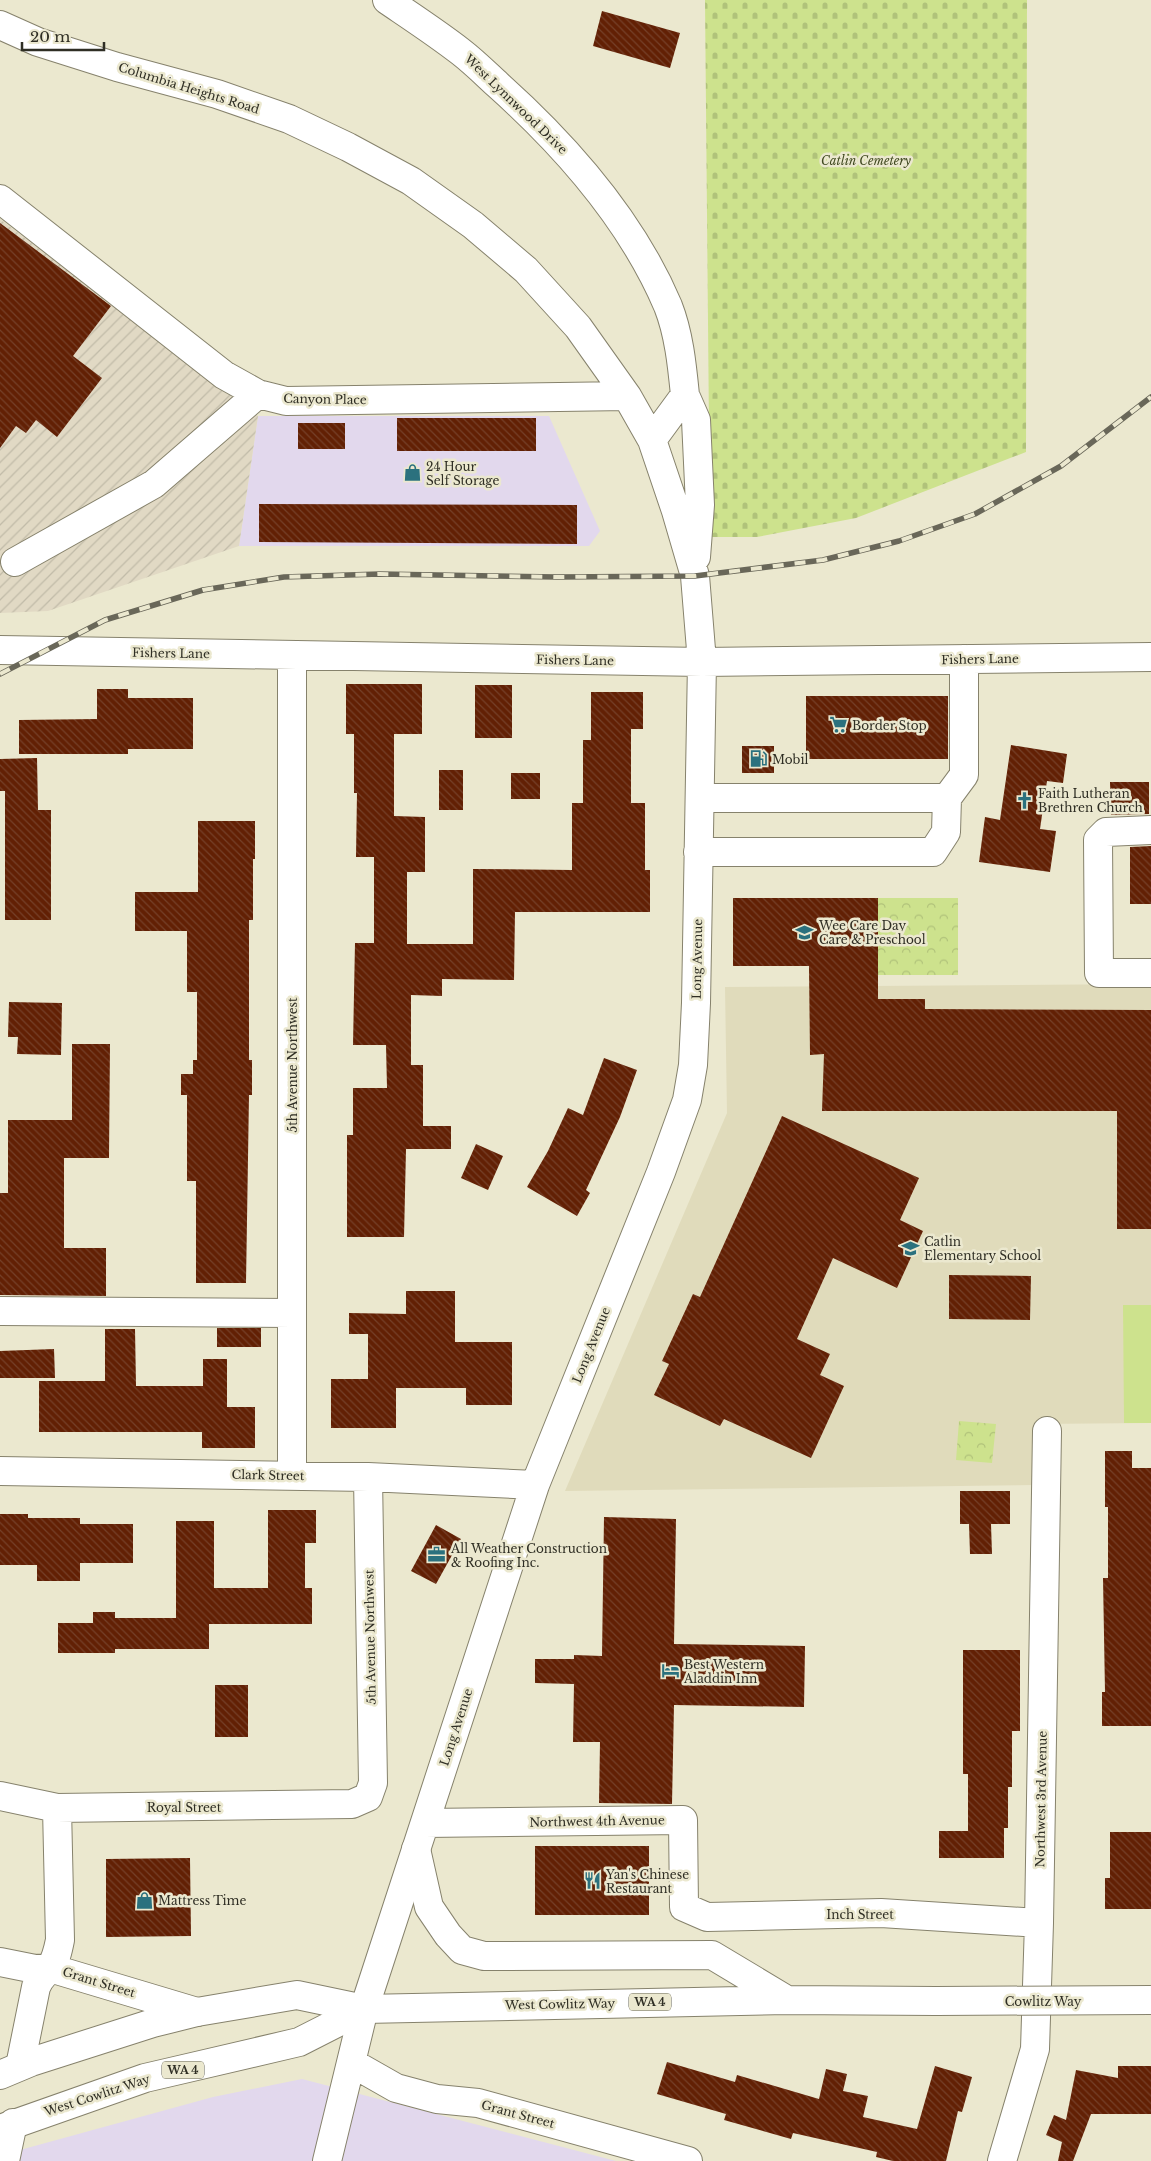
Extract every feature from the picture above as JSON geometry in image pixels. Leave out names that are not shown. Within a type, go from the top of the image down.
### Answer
[{"type":"street","name":"West Lynnwood Drive","points":[[387,0],[462,53],[516,101],[563,148],[607,201],[642,257],[668,306],[680,346],[685,395],[696,420],[700,505],[694,576]]},
{"type":"street","name":"Columbia Heights Road","points":[[0,25],[47,45],[117,67],[217,94],[289,119],[348,147],[411,181],[473,225],[526,270],[578,327],[627,396],[652,440],[676,511],[694,576],[702,662]]},
{"type":"street","name":"Canyon Place","points":[[0,199],[224,375],[258,394],[286,401],[627,396]]},
{"type":"street","points":[[14,562],[154,484],[258,394]]},
{"type":"street","points":[[652,440],[685,395]]},
{"type":"street","name":"Fishers Lane","points":[[0,650],[702,662],[1151,657]]},
{"type":"street","name":"5th Avenue Northwest","points":[[292,655],[292,1476]]},
{"type":"street","points":[[698,852],[933,852],[946,832],[947,798],[964,774],[964,659]]},
{"type":"street","name":"Long Avenue","points":[[364,2009],[535,1485],[661,1172],[687,1100],[693,1065],[702,662]]},
{"type":"street","points":[[700,798],[947,798]]},
{"type":"street","points":[[1151,830],[1106,832],[1098,840],[1098,850],[1099,973],[1151,973]]},
{"type":"street","points":[[0,1311],[292,1313]]},
{"type":"street","name":"Northwest 3rd Avenue","points":[[1002,2161],[1034,2049],[1039,1923],[1047,1432]]},
{"type":"street","name":"Clark Street","points":[[0,1471],[368,1477],[535,1485]]},
{"type":"street","name":"5th Avenue Northwest","points":[[368,1477],[373,1784],[368,1797]]},
{"type":"street","name":"Royal Street","points":[[0,1796],[57,1808],[352,1804],[368,1797]]},
{"type":"street","points":[[10,2070],[36,1987],[41,1976],[50,1968],[57,1954],[60,1940],[57,1808]]},
{"type":"street","name":"Northwest 4th Avenue","points":[[425,1823],[683,1820],[684,1906]]},
{"type":"street","points":[[416,1849],[429,1908],[448,1935],[462,1950],[484,1956],[712,1955],[787,2000]]},
{"type":"street","name":"Inch Street","points":[[684,1906],[707,1917],[882,1913],[1039,1923]]},
{"type":"street","name":"Grant Street","points":[[0,1962],[36,1970],[50,1968],[197,2012]]},
{"type":"street","name":"West Cowlitz Way","points":[[10,2070],[153,2023],[197,2012],[297,1994],[364,2009],[787,2000],[936,2001]]},
{"type":"street","name":"Cowlitz Way","points":[[936,2001],[1151,2000]]},
{"type":"street","points":[[326,2161],[364,2009]]},
{"type":"street","name":"West Cowlitz Way","points":[[7,2126],[145,2078],[299,2042],[364,2009]]},
{"type":"street","name":"Grant Street","points":[[352,2063],[396,2088],[437,2099],[478,2103],[675,2159]]},
{"type":"street","points":[[5,2161],[7,2126]]},
{"type":"shaded area","points":[[0,219],[258,416],[239,546],[48,611],[0,613]]},
{"type":"shaded area","name":"24 Hour Self Storage","points":[[258,416],[549,416],[600,531],[589,546],[239,546]]},
{"type":"shaded area","name":"Catlin Elementary School","points":[[1151,984],[1151,1423],[1033,1424],[1033,1485],[565,1491],[727,1113],[725,987]]},
{"type":"shaded area","points":[[302,2079],[616,2161],[0,2161],[20,2150],[213,2097]]},
{"type":"green space","name":"Catlin Cemetery","points":[[705,0],[1027,0],[1026,452],[856,518],[757,537],[710,537]]},
{"type":"green space","points":[[878,898],[958,898],[958,975],[878,975]]},
{"type":"green space","points":[[1123,1305],[1151,1305],[1151,1423],[1124,1423]]},
{"type":"green space","points":[[959,1421],[996,1424],[992,1463],[956,1460]]},
{"type":"building","points":[[602,11],[680,33],[670,68],[593,46]]},
{"type":"building","points":[[0,223],[111,306],[73,356],[102,378],[57,437],[36,420],[26,433],[16,426],[0,448]]},
{"type":"building","points":[[397,418],[536,418],[536,451],[397,451]]},
{"type":"building","points":[[298,423],[345,423],[345,449],[298,449]]},
{"type":"building","points":[[259,504],[577,505],[577,544],[259,542]]},
{"type":"building","points":[[346,684],[422,684],[422,734],[394,734],[394,816],[425,817],[425,872],[407,872],[407,944],[473,944],[473,869],[572,870],[572,803],[583,803],[583,740],[591,740],[591,692],[643,692],[643,729],[631,729],[631,803],[645,803],[645,870],[650,870],[650,912],[515,912],[514,980],[442,979],[442,996],[411,995],[411,1065],[423,1065],[423,1126],[451,1126],[451,1149],[406,1149],[404,1237],[347,1237],[347,1135],[353,1135],[353,1088],[387,1088],[386,1045],[353,1045],[355,943],[374,943],[374,857],[356,857],[357,793],[354,793],[354,734],[346,734]]},
{"type":"building","points":[[475,685],[512,685],[512,738],[475,738]]},
{"type":"building","points":[[97,689],[128,689],[128,698],[193,698],[193,749],[128,749],[128,754],[19,754],[19,720],[97,719]]},
{"type":"building","points":[[806,696],[948,696],[948,759],[806,759]]},
{"type":"building","name":"Faith Lutheran Brethren Church","points":[[1011,745],[1067,754],[1063,783],[1047,781],[1040,829],[1056,831],[1050,872],[979,862],[985,817],[1000,820]]},
{"type":"building","name":"Mobil","points":[[742,746],[774,746],[774,773],[742,773]]},
{"type":"building","points":[[37,758],[38,810],[51,810],[51,920],[5,920],[5,791],[0,791],[0,759]]},
{"type":"building","points":[[439,770],[463,770],[463,810],[439,810]]},
{"type":"building","points":[[511,773],[540,773],[540,799],[511,799]]},
{"type":"building","points":[[1110,782],[1149,782],[1149,814],[1111,815]]},
{"type":"building","points":[[198,821],[255,821],[253,920],[249,920],[249,1060],[252,1060],[252,1095],[249,1095],[246,1283],[196,1283],[196,1181],[187,1181],[187,1095],[181,1095],[181,1074],[193,1074],[193,1060],[197,1060],[197,992],[187,992],[187,931],[135,931],[135,892],[198,892]]},
{"type":"building","points":[[1151,846],[1151,904],[1130,904],[1130,847]]},
{"type":"building","points":[[733,898],[878,898],[878,999],[925,999],[925,1009],[1151,1010],[1151,1229],[1117,1229],[1117,1111],[822,1111],[824,1054],[810,1055],[809,966],[733,966]]},
{"type":"building","points":[[9,1002],[62,1003],[61,1055],[17,1054],[18,1037],[8,1037]]},
{"type":"building","points":[[72,1044],[110,1044],[109,1158],[64,1158],[64,1248],[106,1248],[106,1296],[0,1295],[0,1193],[8,1193],[8,1120],[72,1120]]},
{"type":"building","points":[[604,1058],[637,1070],[620,1117],[586,1190],[590,1193],[577,1216],[527,1187],[548,1151],[568,1108],[583,1115]]},
{"type":"building","points":[[782,1116],[919,1178],[900,1220],[923,1231],[897,1288],[833,1258],[797,1339],[830,1354],[820,1375],[844,1386],[811,1458],[724,1419],[720,1426],[654,1395],[669,1364],[662,1361],[693,1294],[700,1297]]},
{"type":"building","points":[[476,1144],[503,1156],[488,1190],[461,1178]]},
{"type":"building","points":[[949,1275],[1031,1276],[1030,1320],[949,1319]]},
{"type":"building","points":[[406,1291],[455,1291],[455,1342],[512,1342],[512,1405],[466,1405],[466,1388],[396,1388],[396,1428],[331,1428],[331,1379],[368,1379],[368,1334],[349,1334],[349,1313],[406,1314]]},
{"type":"building","points":[[217,1328],[261,1328],[261,1347],[217,1347]]},
{"type":"building","points":[[105,1329],[135,1329],[136,1386],[203,1386],[203,1359],[227,1359],[227,1407],[255,1407],[255,1448],[202,1448],[202,1432],[39,1432],[39,1381],[105,1381]]},
{"type":"building","points":[[54,1349],[55,1378],[0,1378],[0,1351]]},
{"type":"building","points":[[1105,1451],[1132,1451],[1132,1468],[1151,1468],[1151,1726],[1102,1726],[1102,1692],[1105,1692],[1103,1578],[1108,1578],[1108,1507],[1105,1507]]},
{"type":"building","points":[[960,1491],[1010,1491],[1010,1524],[991,1524],[992,1554],[970,1554],[969,1524],[960,1524]]},
{"type":"building","points":[[268,1510],[316,1510],[316,1543],[305,1543],[305,1588],[312,1588],[312,1624],[209,1624],[209,1649],[115,1649],[115,1653],[58,1653],[58,1623],[93,1623],[93,1612],[115,1612],[115,1618],[176,1618],[176,1521],[214,1521],[214,1588],[268,1588]]},
{"type":"building","points":[[0,1514],[28,1514],[28,1518],[80,1518],[80,1524],[133,1524],[133,1563],[80,1563],[80,1581],[37,1581],[37,1565],[0,1565]]},
{"type":"building","name":"Best Western Aladdin Inn","points":[[604,1517],[676,1519],[674,1644],[805,1646],[804,1707],[674,1705],[672,1804],[599,1803],[600,1742],[573,1742],[574,1684],[535,1683],[535,1659],[574,1659],[574,1655],[602,1656]]},
{"type":"building","points":[[436,1525],[461,1539],[436,1584],[411,1571]]},
{"type":"building","points":[[963,1650],[1020,1650],[1020,1731],[1012,1731],[1012,1787],[1008,1787],[1008,1828],[1004,1828],[1004,1858],[939,1858],[939,1831],[968,1831],[968,1774],[963,1774]]},
{"type":"building","points":[[215,1685],[248,1685],[248,1737],[215,1737]]},
{"type":"building","points":[[1110,1832],[1151,1832],[1151,1909],[1105,1909],[1105,1878],[1110,1878]]},
{"type":"building","name":"Yan's Chinese Restaurant","points":[[535,1846],[649,1846],[649,1915],[535,1915]]},
{"type":"building","points":[[190,1858],[191,1936],[106,1937],[106,1859]]},
{"type":"building","points":[[667,2062],[735,2082],[737,2075],[819,2099],[826,2069],[847,2074],[843,2091],[868,2096],[863,2117],[917,2129],[935,2066],[972,2077],[962,2112],[958,2111],[946,2161],[893,2161],[876,2157],[877,2152],[793,2133],[791,2139],[724,2120],[726,2114],[657,2094]]},
{"type":"building","points":[[1118,2066],[1151,2066],[1151,2114],[1091,2114],[1073,2161],[1058,2161],[1062,2142],[1046,2135],[1054,2115],[1066,2120],[1076,2070],[1118,2078]]},
{"type":"railway","points":[[0,674],[105,620],[203,590],[284,577],[380,574],[557,577],[695,576],[823,560],[899,541],[975,514],[1061,466],[1151,397]]},
{"type":"place","name":"24 Hour Self Storage","points":[[412,473]]},
{"type":"place","name":"Border Stop","points":[[838,725]]},
{"type":"place","name":"Mobil","points":[[758,759]]},
{"type":"place","name":"Faith Lutheran Brethren Church","points":[[1024,800]]},
{"type":"place","name":"Wee Care Day Care & Preschool","points":[[805,932]]},
{"type":"place","name":"Catlin Elementary School","points":[[910,1248]]},
{"type":"place","name":"All Weather Construction & Roofing Inc.","points":[[437,1555]]},
{"type":"place","name":"Best Western Aladdin Inn","points":[[670,1671]]},
{"type":"place","name":"Yan's Chinese Restaurant","points":[[592,1881]]},
{"type":"place","name":"Mattress Time","points":[[144,1900]]}]
